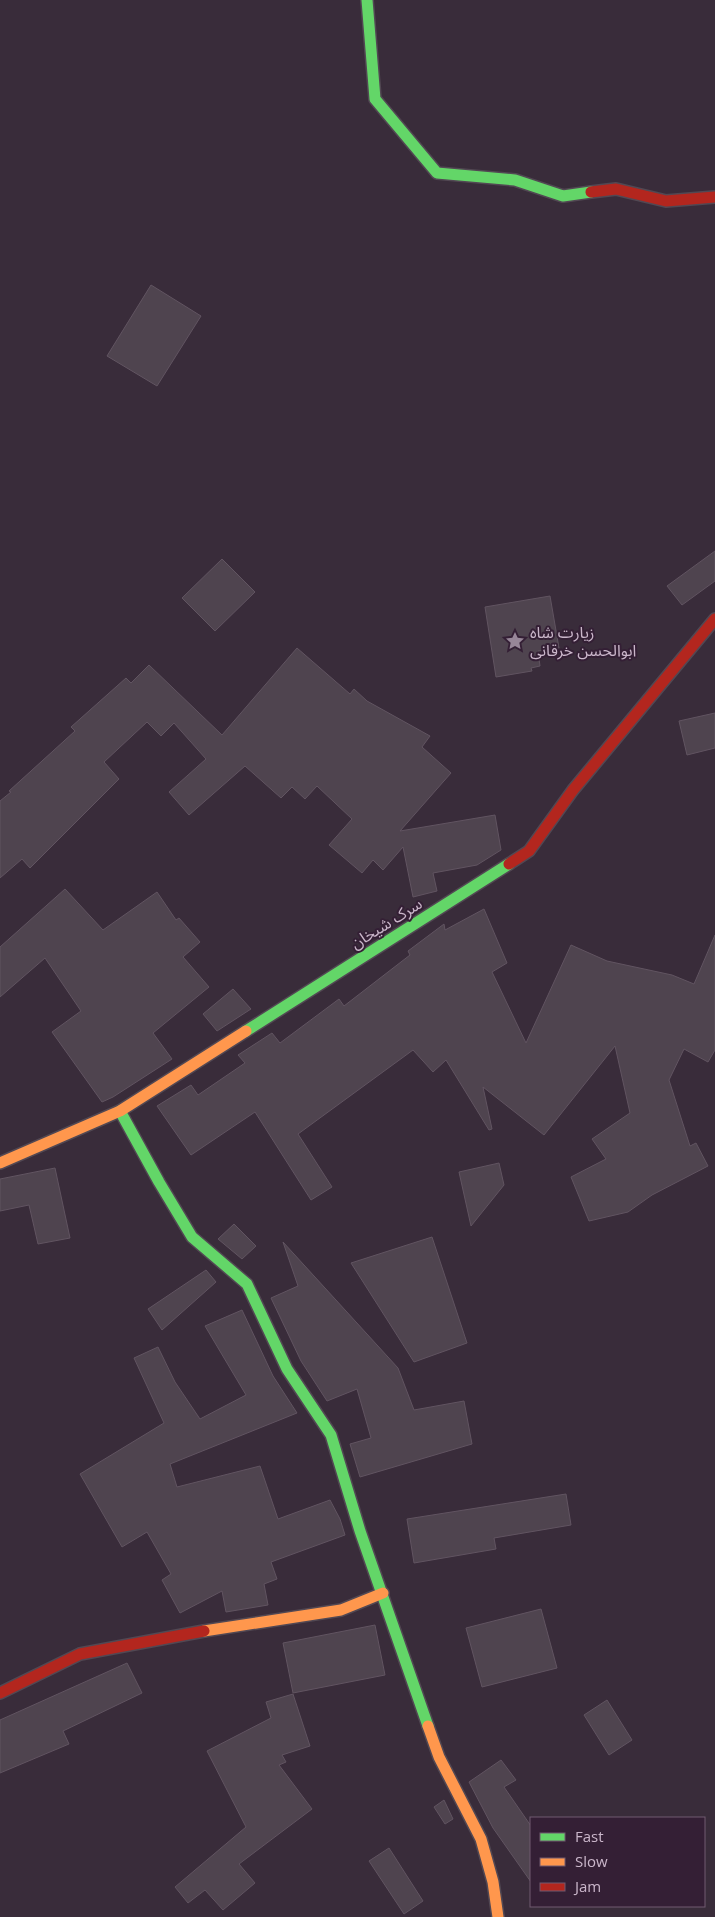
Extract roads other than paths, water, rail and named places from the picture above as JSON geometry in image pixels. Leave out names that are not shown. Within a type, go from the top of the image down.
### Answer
[{"type":"street","points":[[367,0],[375,99],[437,173],[515,180],[563,196],[616,189],[666,201],[715,197]]},
{"type":"street","name":"سرک شیخان","points":[[0,1163],[120,1111],[529,851],[573,790],[715,619]]},
{"type":"street","points":[[120,1111],[192,1237],[247,1284],[286,1369],[331,1435],[360,1532],[439,1757],[481,1839],[494,1882],[498,1917]]},
{"type":"street","points":[[0,1693],[80,1654],[200,1631],[341,1610],[383,1593]]},
{"type":"place","name":"زیارت شاه ابوالحسن خرقانی","points":[[515,641]]}]
